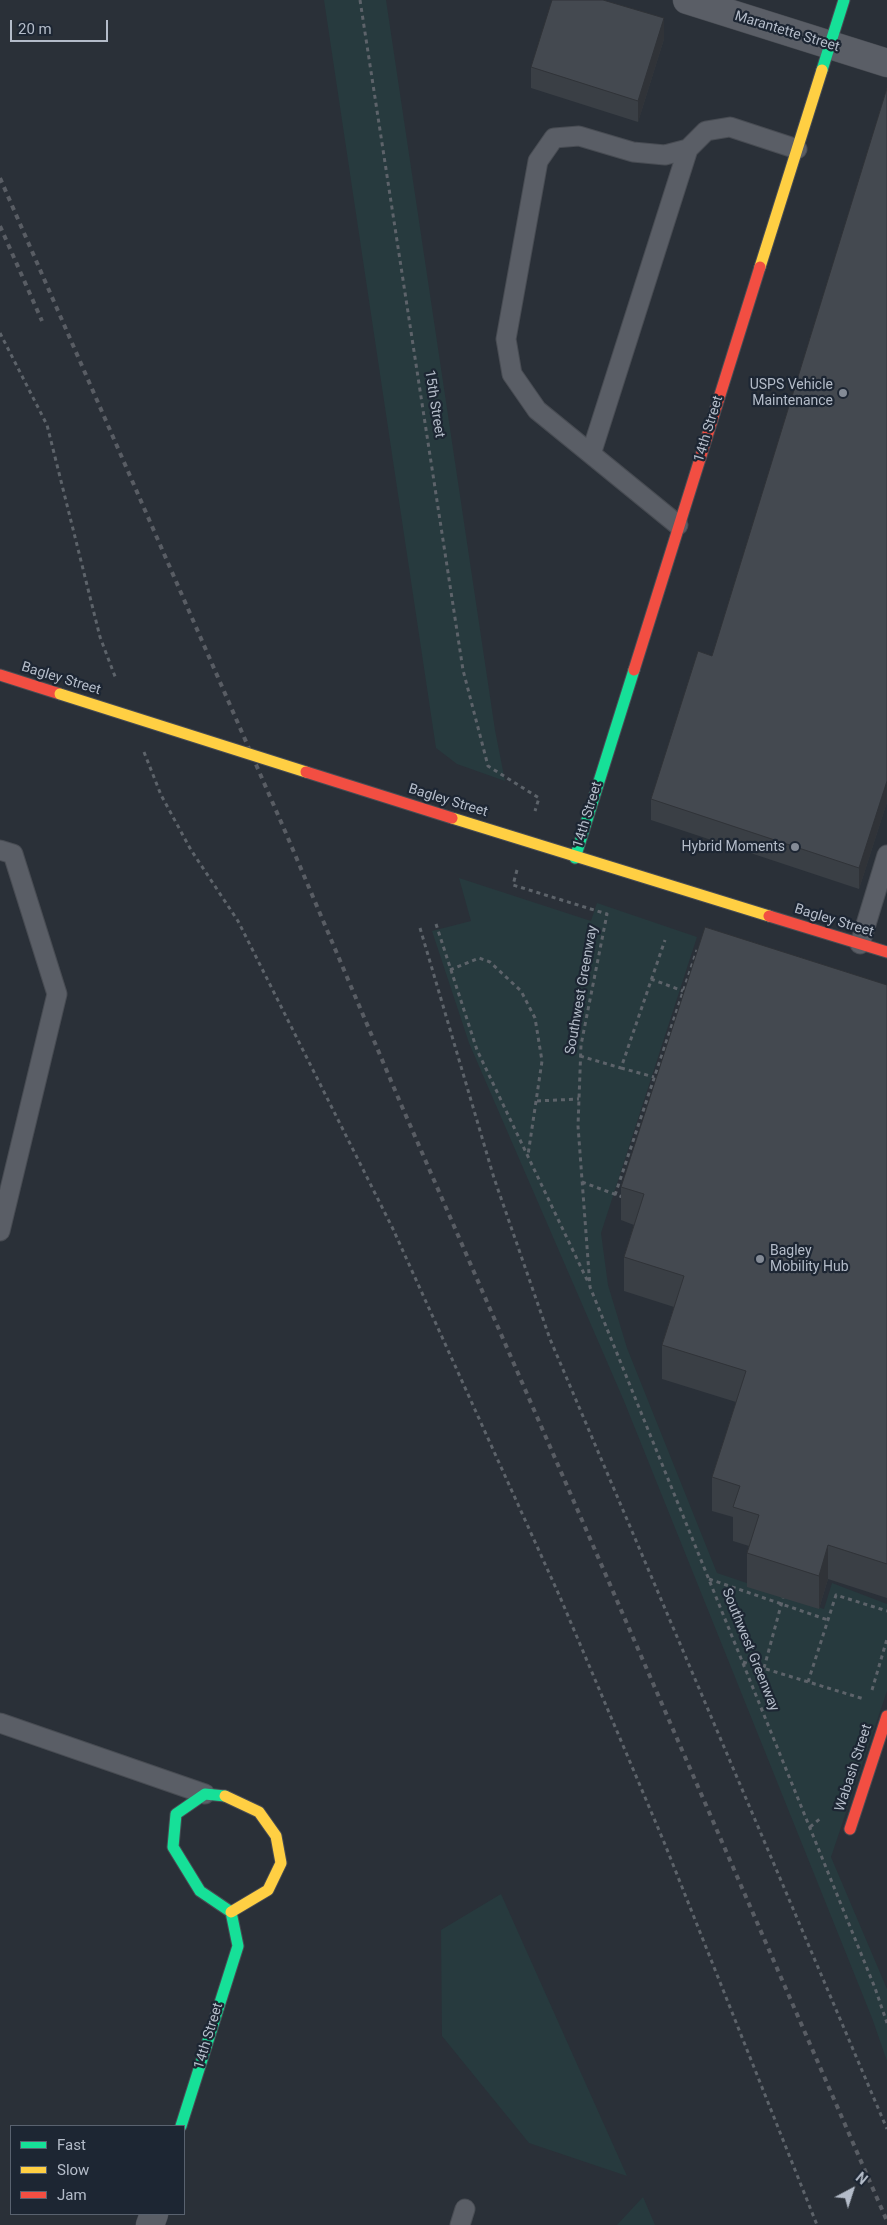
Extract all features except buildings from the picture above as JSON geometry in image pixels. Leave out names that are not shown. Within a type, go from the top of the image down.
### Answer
[{"type":"street","name":"Marantette Street","points":[[686,0],[887,63]]},
{"type":"street","name":"14th Street","points":[[575,858],[844,0]]},
{"type":"street","name":"Bagley Street","points":[[0,675],[575,858],[887,952]]},
{"type":"street","name":"Wabash Street","points":[[850,1829],[887,1716]]},
{"type":"street","points":[[205,1794],[229,1796],[259,1812],[276,1836],[281,1863],[268,1890],[231,1912],[200,1891],[173,1847],[176,1814],[205,1794]]},
{"type":"street","name":"14th Street","points":[[181,2125],[238,1946],[231,1912]]},
{"type":"lane","points":[[591,454],[688,149],[706,131],[730,127],[797,149]]},
{"type":"lane","points":[[678,526],[537,410],[512,374],[506,339],[538,161],[554,138],[579,136],[633,152],[665,156],[688,149]]},
{"type":"lane","points":[[0,850],[13,854],[57,994],[0,1231]]},
{"type":"lane","points":[[860,944],[887,855]]},
{"type":"lane","points":[[0,1723],[205,1794]]},
{"type":"path","name":"15th Street","points":[[360,0],[463,670],[488,766],[525,790]]},
{"type":"path","points":[[0,333],[46,425],[100,637],[118,684]]},
{"type":"path","points":[[143,748],[161,795],[191,850],[238,921],[393,1229],[560,1597],[664,1842],[817,2225]]},
{"type":"path","name":"Southwest Greenway","points":[[513,885],[607,914],[594,971],[580,1056],[579,1099],[582,1182],[590,1287]]},
{"type":"path","name":"Southwest Greenway","points":[[436,924],[477,1050],[590,1287],[743,1662],[887,2023]]},
{"type":"path","points":[[420,928],[494,1178],[550,1340],[887,2130]]},
{"type":"path","points":[[621,1068],[665,940]]},
{"type":"path","points":[[615,1195],[697,950]]},
{"type":"path","points":[[450,970],[479,958],[490,962],[521,991],[535,1018],[542,1061],[528,1155]]},
{"type":"path","points":[[651,978],[683,991]]},
{"type":"path","points":[[580,1056],[654,1077]]},
{"type":"path","points":[[537,1101],[579,1099]]},
{"type":"path","points":[[582,1182],[628,1200]]},
{"type":"path","points":[[709,1579],[828,1620]]},
{"type":"path","points":[[808,1682],[836,1595],[887,1610]]},
{"type":"path","points":[[764,1668],[784,1598]]},
{"type":"path","points":[[743,1662],[869,1700]]},
{"type":"green space","points":[[324,0],[386,0],[495,730],[505,781],[457,764],[436,748]]},
{"type":"green space","points":[[459,878],[591,921],[597,903],[697,937],[601,1233],[608,1285],[627,1348],[717,1573],[824,1609],[832,1583],[887,1604],[887,1691],[831,1857],[887,1989],[887,2061],[872,2018],[624,1401],[469,1043],[432,931],[471,921]]},
{"type":"green space","points":[[501,1894],[627,2176],[529,2143],[442,2036],[441,1930]]},
{"type":"green space","points":[[643,2197],[655,2225],[617,2225]]},
{"type":"railway","points":[[0,178],[887,2221]]},
{"type":"railway","points":[[0,226],[42,321]]},
{"type":"traffic: fast","points":[[822,70],[844,0]]},
{"type":"traffic: fast","points":[[575,858],[634,670]]},
{"type":"traffic: fast","points":[[181,2125],[238,1946],[231,1912],[200,1891],[173,1847],[176,1814],[205,1794],[225,1796]]},
{"type":"traffic: slow","points":[[760,267],[822,70]]},
{"type":"traffic: slow","points":[[60,694],[306,772]]},
{"type":"traffic: slow","points":[[452,818],[769,916]]},
{"type":"traffic: slow","points":[[225,1796],[259,1812],[276,1836],[281,1863],[268,1890],[231,1912]]},
{"type":"traffic: jam","points":[[634,670],[760,267]]},
{"type":"traffic: jam","points":[[0,675],[60,694]]},
{"type":"traffic: jam","points":[[306,772],[452,818]]},
{"type":"traffic: jam","points":[[769,916],[887,952]]},
{"type":"traffic: jam","points":[[850,1829],[887,1716]]},
{"type":"place","name":"USPS Vehicle Maintenance","points":[[843,393]]},
{"type":"place","name":"Hybrid Moments","points":[[795,847]]},
{"type":"place","name":"Bagley Mobility Hub","points":[[760,1259]]}]
